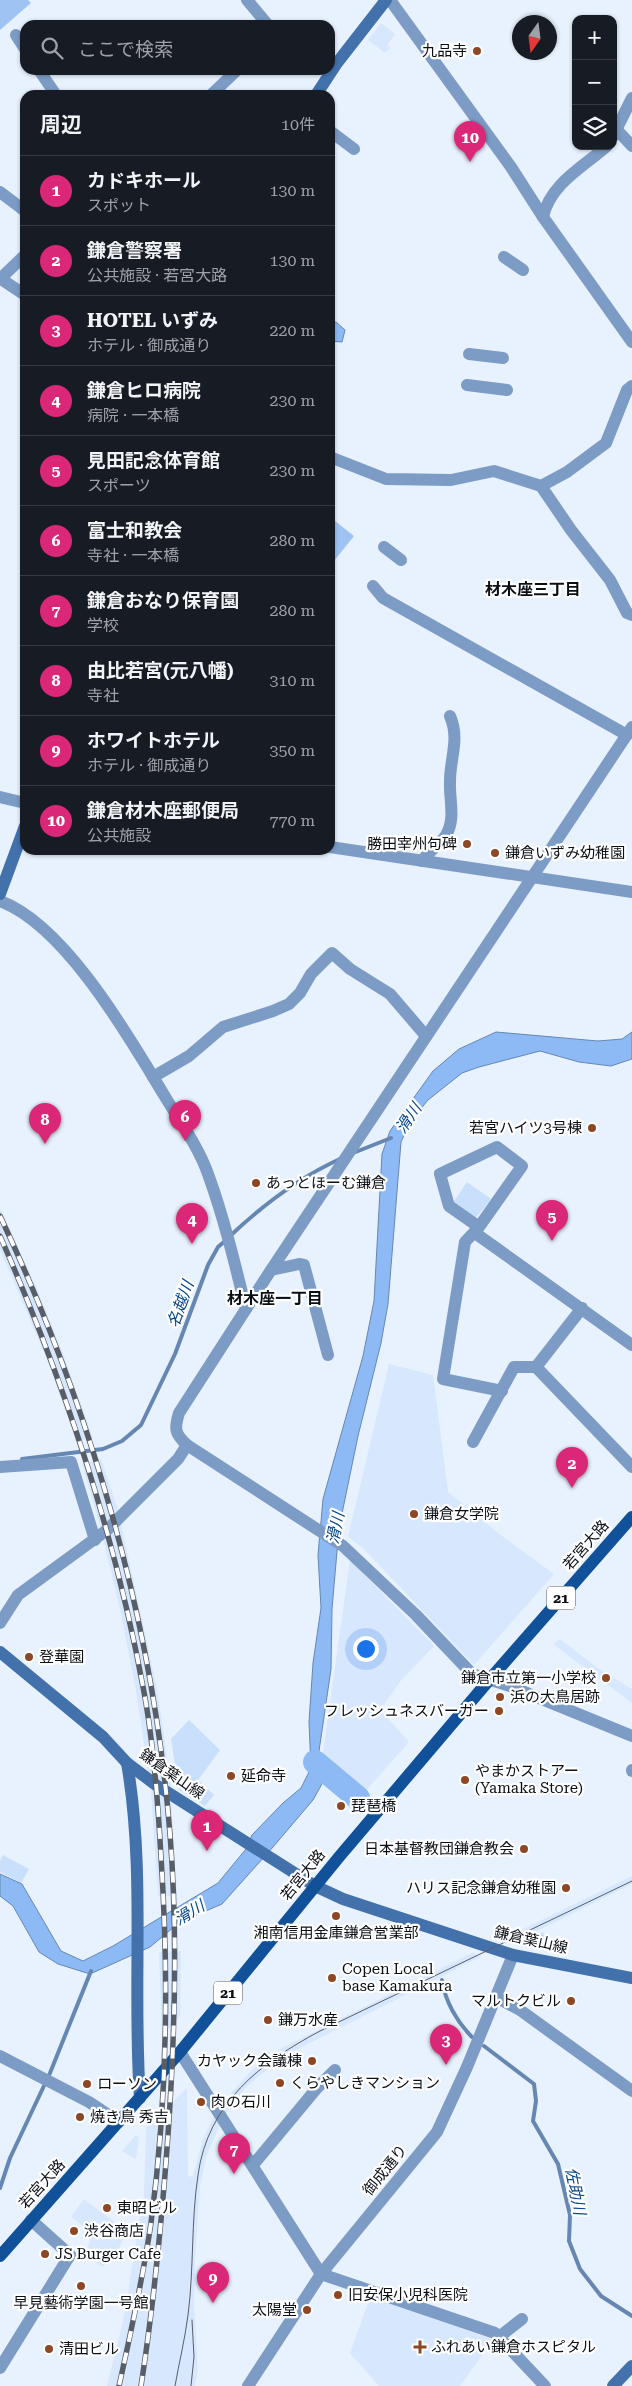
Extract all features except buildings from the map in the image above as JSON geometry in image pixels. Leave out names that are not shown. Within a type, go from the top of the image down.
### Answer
[{"type":"main road","points":[[335,60],[386,0]]},
{"type":"main road","points":[[319,90],[327,75]]},
{"type":"main road","points":[[0,894],[20,840]]},
{"type":"main road","name":"若宮大路","points":[[0,2256],[180,2052],[315,1886],[490,1679],[632,1517]]},
{"type":"main road","name":"鎌倉葉山線","points":[[0,1652],[103,1737],[127,1763],[174,1798],[315,1886],[343,1899],[513,1955],[632,1978]]},
{"type":"main road","points":[[127,1763],[134,1806],[138,1958],[137,2061],[140,2098]]},
{"type":"main road","points":[[613,2386],[632,2366]]},
{"type":"street","points":[[247,0],[264,20]]},
{"type":"street","points":[[390,0],[511,167],[543,217],[632,342]]},
{"type":"street","points":[[16,35],[20,41]]},
{"type":"street","points":[[42,75],[53,90]]},
{"type":"street","points":[[216,90],[232,75]]},
{"type":"street","points":[[617,129],[632,98]]},
{"type":"street","points":[[335,135],[354,150]]},
{"type":"street","points":[[617,135],[632,146]]},
{"type":"street","points":[[543,217],[545,204],[556,190],[581,166],[602,150]]},
{"type":"street","points":[[0,192],[20,207]]},
{"type":"street","points":[[504,257],[523,270]]},
{"type":"street","points":[[20,261],[0,279],[20,292]]},
{"type":"street","points":[[469,354],[503,358]]},
{"type":"street","points":[[468,385],[507,390]]},
{"type":"street","points":[[541,486],[567,472],[606,443],[627,390],[632,386]]},
{"type":"street","points":[[335,459],[386,479],[451,480],[494,471],[541,486],[571,530],[610,580],[627,613],[632,615]]},
{"type":"street","points":[[384,547],[401,560]]},
{"type":"street","points":[[373,586],[383,598],[629,731],[271,1270],[179,1413],[175,1427],[176,1432],[187,1445],[342,1546],[416,1615],[472,1674],[490,1679],[632,1736]]},
{"type":"street","points":[[422,861],[445,837],[452,812],[450,782],[455,738],[454,726],[450,716]]},
{"type":"street","points":[[0,797],[20,802]]},
{"type":"street","points":[[335,849],[534,876],[632,892]]},
{"type":"street","points":[[0,901],[13,906],[44,930],[64,950],[104,999],[153,1077],[208,1172],[231,1249],[246,1309]]},
{"type":"street","points":[[153,1077],[189,1056],[223,1027],[289,1004],[300,993],[311,974],[332,953],[350,969],[390,994],[426,1036]]},
{"type":"street","points":[[502,1391],[443,1379],[465,1242],[477,1230],[522,1166],[497,1147],[440,1174],[449,1206],[477,1230],[632,1345]]},
{"type":"street","points":[[271,1270],[299,1264],[304,1266],[328,1355]]},
{"type":"street","points":[[536,1367],[582,1308]]},
{"type":"street","points":[[473,1442],[514,1367],[536,1367],[632,1467]]},
{"type":"street","points":[[0,1623],[18,1595],[83,1546],[95,1540],[178,1459],[187,1445]]},
{"type":"street","points":[[0,1467],[71,1462],[95,1540]]},
{"type":"street","name":"御成通り","points":[[248,2386],[321,2274],[437,2132],[513,1955]]},
{"type":"street","points":[[496,1997],[520,2010],[632,2091]]},
{"type":"street","points":[[180,2052],[321,2274],[447,2315],[495,2333],[545,2386]]},
{"type":"street","points":[[0,2056],[59,2086],[118,2122]]},
{"type":"street","points":[[253,2165],[317,2088],[335,2070]]},
{"type":"street","points":[[0,2368],[70,2255],[31,2220]]},
{"type":"street","points":[[499,2338],[522,2319]]},
{"type":"shaded area","points":[[0,0],[28,0],[31,3],[0,30]]},
{"type":"shaded area","points":[[381,23],[395,34],[387,45],[390,48],[385,53],[368,40]]},
{"type":"shaded area","points":[[335,521],[354,536],[335,560]]},
{"type":"shaded area","points":[[467,1182],[491,1199],[475,1219],[453,1203]]},
{"type":"shaded area","points":[[0,1208],[37,1289],[93,1438],[76,1441],[47,1359],[0,1250]]},
{"type":"shaded area","name":"鎌倉女学院","points":[[389,1364],[433,1375],[448,1492],[502,1536],[554,1574],[474,1665],[362,1547],[348,1537]]},
{"type":"shaded area","points":[[101,1459],[117,1507],[158,1694],[171,1787],[148,1771],[137,1696],[120,1609],[100,1526],[82,1464]]},
{"type":"shaded area","points":[[350,1560],[434,1646],[402,1679],[380,1710],[409,1742],[360,1797],[322,1760]]},
{"type":"shaded area","name":"鎌倉市立第一小学校","points":[[560,1639],[596,1667],[632,1689],[632,1703],[553,1644]]},
{"type":"shaded area","points":[[189,1720],[220,1750],[198,1780],[214,1795],[205,1806],[179,1790],[171,1739]]},
{"type":"shaded area","points":[[151,1790],[171,1802],[177,1896],[158,1896]]},
{"type":"shaded area","points":[[3,1855],[29,1869],[21,1883],[0,1872],[0,1861]]},
{"type":"shaded area","points":[[632,1876],[632,1884],[513,1943],[501,1940]]},
{"type":"shaded area","points":[[543,1932],[546,1939],[544,1949],[516,1943]]},
{"type":"shaded area","points":[[181,1951],[180,2016],[162,2035],[159,1952]]},
{"type":"shaded area","points":[[472,1953],[482,1956],[282,2057],[246,2087],[226,2113],[222,2105],[233,2091],[253,2069],[278,2050]]},
{"type":"shaded area","points":[[187,2088],[188,2176],[193,2177],[203,2139],[215,2114],[221,2122],[206,2157],[200,2187],[195,2257],[194,2303],[198,2369],[195,2386],[107,2386],[123,2321],[144,2195],[146,2128]]},
{"type":"shaded area","points":[[136,2135],[139,2138],[136,2159],[122,2151]]},
{"type":"shaded area","points":[[84,2199],[122,2228],[119,2232],[125,2235],[116,2254],[110,2251],[103,2267],[87,2257],[89,2254],[86,2251],[93,2233],[71,2217]]},
{"type":"shaded area","name":"ふれあい鎌倉ホスピタル","points":[[371,2295],[493,2340],[460,2386],[379,2386],[350,2353]]},
{"type":"water","points":[[335,322],[345,330],[342,342],[335,341]]},
{"type":"water","name":"滑川","points":[[496,1032],[598,1041],[622,1039],[632,1032],[632,1059],[611,1066],[579,1062],[540,1051],[462,1073],[428,1100],[410,1122],[401,1142],[388,1304],[339,1528],[332,1609],[331,1669],[319,1751],[323,1782],[313,1800],[222,1904],[180,1922],[150,1947],[90,1974],[58,1964],[39,1952],[13,1906],[0,1896],[0,1874],[22,1884],[61,1951],[83,1961],[113,1946],[218,1883],[246,1849],[252,1835],[283,1803],[301,1788],[311,1768],[309,1722],[313,1663],[321,1608],[318,1555],[323,1499],[363,1356],[374,1301],[382,1154],[390,1131],[433,1071],[459,1049]]},
{"type":"waterway","name":"名越川","points":[[353,1153],[391,1138]]},
{"type":"waterway","name":"名越川","points":[[230,1236],[256,1213],[296,1183],[340,1159]]},
{"type":"waterway","name":"名越川","points":[[22,1459],[103,1449],[122,1441],[141,1425],[175,1354],[208,1265],[218,1247],[225,1241]]},
{"type":"waterway","points":[[315,1762],[358,1798]]},
{"type":"waterway","points":[[0,2188],[10,2158],[50,2073],[91,1971]]},
{"type":"waterway","name":"佐助川","points":[[442,1980],[452,2011],[472,2037]]},
{"type":"waterway","name":"佐助川","points":[[484,2046],[534,2084],[536,2101],[533,2121],[558,2164],[570,2215],[569,2241],[580,2269],[601,2296],[632,2316]]},
{"type":"tram line","points":[[175,2386],[188,2315],[198,2175],[204,2149],[213,2127],[225,2106],[240,2088],[277,2057],[320,2031],[632,1881]]},
{"type":"tram line","points":[[191,2386],[194,2357],[192,2320]]},
{"type":"railway","points":[[0,1216],[33,1289],[63,1364],[113,1518],[133,1596],[162,1754],[170,1834],[174,1909],[174,2022],[163,2198],[154,2292],[141,2386]]},
{"type":"railway","points":[[0,1236],[46,1347],[86,1460],[103,1517],[132,1633],[144,1692],[155,1774],[164,1903],[166,1994],[163,2086],[151,2223],[141,2285],[119,2386]]},
{"type":"place","name":"九品寺","points":[[477,51]]},
{"type":"place","name":"鎌倉材木座郵便局","points":[[470,162]]},
{"type":"place","name":"勝田宰州句碑","points":[[467,844]]},
{"type":"place","name":"鎌倉いずみ幼稚園","points":[[495,853]]},
{"type":"place","name":"若宮ハイツ3号棟","points":[[592,1128]]},
{"type":"place","name":"富士和教会","points":[[185,1141]]},
{"type":"place","name":"由比若宮(元八幡)","points":[[45,1144]]},
{"type":"place","name":"あっとほーむ鎌倉","points":[[256,1183]]},
{"type":"place","name":"見田記念体育館","points":[[552,1241]]},
{"type":"place","name":"鎌倉ヒロ病院","points":[[192,1244]]},
{"type":"place","name":"鎌倉警察署","points":[[572,1488]]},
{"type":"place","name":"鎌倉女学院","points":[[414,1514]]},
{"type":"place","name":"登華園","points":[[29,1657]]},
{"type":"place","name":"鎌倉市立第一小学校","points":[[606,1678]]},
{"type":"place","name":"浜の大鳥居跡","points":[[500,1697]]},
{"type":"place","name":"フレッシュネスバーガー","points":[[499,1711]]},
{"type":"place","name":"延命寺","points":[[231,1776]]},
{"type":"place","name":"やまかストアー (Yamaka Store)","points":[[465,1780]]},
{"type":"place","name":"琵琶橋","points":[[341,1806]]},
{"type":"place","name":"日本基督教団鎌倉教会","points":[[524,1849]]},
{"type":"place","name":"カドキホール","points":[[207,1851]]},
{"type":"place","name":"ハリス記念鎌倉幼稚園","points":[[566,1888]]},
{"type":"place","name":"湘南信用金庫鎌倉営業部","points":[[336,1916]]},
{"type":"place","name":"Copen Local base Kamakura","points":[[332,1978]]},
{"type":"place","name":"マルトクビル","points":[[571,2001]]},
{"type":"place","name":"鎌万水産","points":[[268,2020]]},
{"type":"place","name":"カヤック会議棟","points":[[312,2061]]},
{"type":"place","name":"HOTEL いずみ","points":[[446,2065]]},
{"type":"place","name":"くらやしきマンション","points":[[280,2083]]},
{"type":"place","name":"ローソン","points":[[87,2084]]},
{"type":"place","name":"肉の石川","points":[[201,2102]]},
{"type":"place","name":"焼き鳥 秀吉","points":[[80,2117]]},
{"type":"place","name":"鎌倉おなり保育園","points":[[234,2174]]},
{"type":"place","name":"東昭ビル","points":[[107,2208]]},
{"type":"place","name":"渋谷商店","points":[[74,2231]]},
{"type":"place","name":"JS Burger Cafe","points":[[45,2254]]},
{"type":"place","name":"早見藝術学園一号館","points":[[81,2286]]},
{"type":"place","name":"旧安保小児科医院","points":[[338,2295]]},
{"type":"place","name":"ホワイトホテル","points":[[213,2303]]},
{"type":"place","name":"太陽堂","points":[[307,2310]]},
{"type":"place","name":"ふれあい鎌倉ホスピタル","points":[[420,2347]]},
{"type":"place","name":"清田ビル","points":[[49,2349]]},
{"type":"district","name":"材木座三丁目","points":[[533,589]]},
{"type":"district","name":"材木座一丁目","points":[[275,1298]]}]
